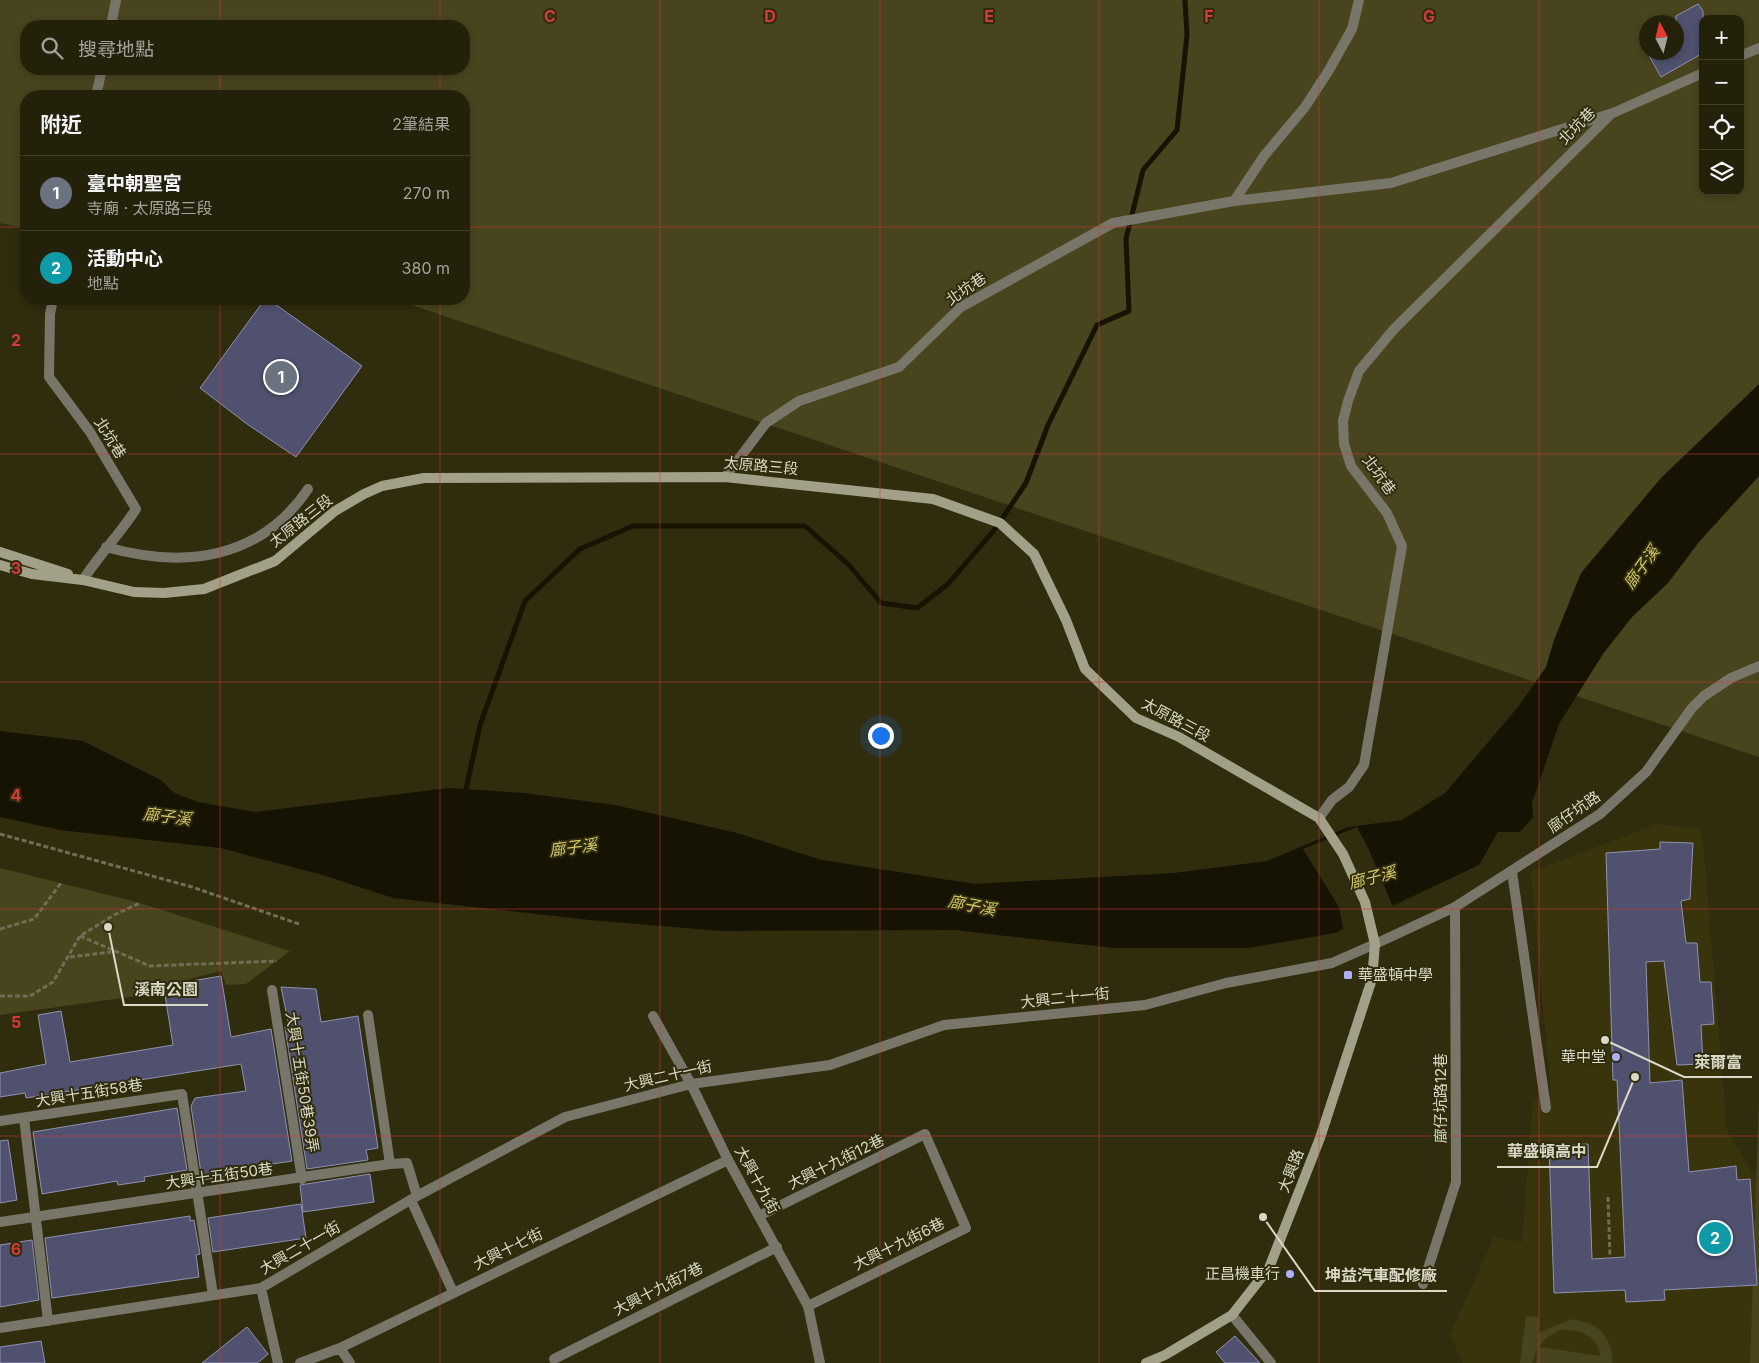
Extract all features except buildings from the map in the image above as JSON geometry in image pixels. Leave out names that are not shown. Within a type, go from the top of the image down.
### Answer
[{"type":"main road","name":"太原路三段","points":[[0,552],[82,580],[134,592],[164,593],[204,589],[275,561],[335,511],[382,486],[403,481],[448,477],[726,477],[933,498],[1000,523],[1034,554],[1066,620],[1085,669],[1136,718],[1179,737],[1319,818],[1353,872],[1365,902],[1373,931]]},
{"type":"main road","name":"太原路三段","points":[[0,564],[32,574],[82,580]]},
{"type":"main road","name":"大興路","points":[[1148,1363],[1168,1359],[1232,1315],[1269,1268],[1320,1138],[1372,979],[1376,944],[1373,931]]},
{"type":"street","points":[[112,20],[116,0]]},
{"type":"street","points":[[1234,201],[1264,156],[1305,107],[1329,70],[1352,29],[1360,0]]},
{"type":"street","points":[[1744,54],[1759,48]]},
{"type":"street","name":"北坑巷","points":[[726,477],[766,423],[799,401],[899,367],[961,306],[1113,223],[1234,201],[1391,183],[1613,112],[1699,74]]},
{"type":"street","points":[[97,90],[101,75]]},
{"type":"street","name":"北坑巷","points":[[1319,818],[1332,800],[1349,787],[1364,766],[1402,546],[1387,512],[1351,466],[1344,444],[1343,421],[1348,400],[1359,371],[1394,329],[1613,112]]},
{"type":"street","name":"北坑巷","points":[[52,305],[49,377],[90,432],[136,509],[122,530],[106,547],[82,580]]},
{"type":"street","points":[[106,547],[133,555],[164,558],[199,557],[229,552],[253,540],[277,523],[308,489]]},
{"type":"street","name":"廍仔坑路","points":[[1376,944],[1455,907],[1600,814],[1646,772],[1692,708],[1704,696],[1731,678],[1759,666]]},
{"type":"street","points":[[1512,872],[1546,1108]]},
{"type":"street","name":"廍仔坑路12巷","points":[[1423,1284],[1456,1182],[1455,907]]},
{"type":"street","name":"大興二十一街","points":[[0,1328],[261,1288],[414,1198],[565,1117],[691,1084],[830,1065],[944,1025],[1145,1005],[1226,983],[1332,963],[1376,944]]},
{"type":"street","name":"大興十五街50巷39弄","points":[[272,990],[302,1179]]},
{"type":"street","points":[[368,1015],[390,1164]]},
{"type":"street","name":"大興十九街","points":[[653,1016],[691,1084],[728,1160],[808,1306],[820,1363]]},
{"type":"street","name":"大興十五街58巷","points":[[0,1121],[182,1094],[198,1194]]},
{"type":"street","points":[[24,1118],[48,1321]]},
{"type":"street","name":"大興十九街12巷","points":[[759,1216],[925,1134]]},
{"type":"street","name":"大興十九街6巷","points":[[808,1306],[966,1228],[925,1134]]},
{"type":"street","name":"大興十七街","points":[[300,1363],[340,1348],[728,1160]]},
{"type":"street","name":"大興十五街50巷","points":[[0,1222],[407,1163],[414,1198]]},
{"type":"street","points":[[198,1194],[213,1295]]},
{"type":"street","points":[[414,1198],[453,1292]]},
{"type":"street","name":"大興十九街7巷","points":[[554,1359],[777,1247]]},
{"type":"street","points":[[261,1288],[278,1363]]},
{"type":"street","points":[[1232,1315],[1271,1363]]},
{"type":"street","points":[[340,1348],[350,1363]]},
{"type":"path","points":[[0,834],[192,887],[299,924]]},
{"type":"path","points":[[0,929],[34,919],[61,883]]},
{"type":"path","points":[[0,996],[30,996],[53,982],[80,936],[114,914],[140,903]]},
{"type":"path","points":[[80,936],[111,952],[150,966],[277,961]]},
{"type":"path","points":[[69,957],[111,952]]},
{"type":"path","points":[[1608,1197],[1610,1258]]},
{"type":"shaded area","points":[[0,0],[1759,0],[1759,757],[412,305],[470,305],[470,90],[20,90],[20,227],[0,223]]},
{"type":"shaded area","points":[[1657,824],[1702,829],[1727,1130],[1759,1184],[1758,1363],[1463,1363],[1450,1335],[1494,1237],[1522,1242],[1533,1099],[1551,1095],[1531,872]]},
{"type":"shaded area","points":[[0,868],[140,903],[290,951],[246,984],[226,985],[221,971],[163,986],[158,993],[0,1015]]},
{"type":"shaded area","points":[[1759,1096],[1759,1363],[1750,1363]]},
{"type":"shaded area","points":[[1526,1316],[1539,1317],[1538,1333],[1572,1319],[1585,1322],[1600,1330],[1611,1348],[1612,1363],[1536,1363],[1537,1350],[1532,1363],[1520,1363]],"holes":[[[1561,1330],[1581,1332],[1591,1338],[1599,1349],[1601,1356],[1539,1347],[1546,1338]]]},
{"type":"water","name":"廍子溪","points":[[1759,384],[1759,476],[1699,542],[1668,583],[1632,617],[1603,654],[1559,724],[1532,803],[1533,817],[1520,832],[1498,832],[1479,865],[1335,933],[1249,948],[1114,948],[954,930],[721,931],[590,920],[393,898],[323,875],[220,848],[60,830],[0,817],[0,731],[83,741],[161,780],[174,793],[198,802],[255,812],[449,788],[524,793],[615,805],[737,833],[822,860],[975,884],[1174,873],[1267,861],[1348,827],[1402,820],[1445,793],[1518,707],[1546,667],[1554,640],[1581,573],[1661,478]]},
{"type":"pier","points":[[1357,827],[1394,909],[1344,932],[1339,907],[1303,849]]},
{"type":"waterway","points":[[465,794],[480,725],[525,601],[580,549],[633,526],[805,526],[848,564],[881,603],[917,608],[948,584],[995,529],[1026,483],[1048,425],[1097,325],[1129,311],[1126,239],[1143,170],[1177,130],[1187,35],[1185,0]]},
{"type":"place","name":"臺中朝聖宮","points":[[281,377]]},
{"type":"place","name":"溪南公園","points":[[108,927]]},
{"type":"place","name":"華盛頓中學","points":[[1348,975]]},
{"type":"place","name":"萊爾富","points":[[1605,1040]]},
{"type":"place","name":"華中堂","points":[[1616,1057]]},
{"type":"place","name":"華盛頓高中","points":[[1635,1077]]},
{"type":"place","name":"坤益汽車配修廠","points":[[1263,1217]]},
{"type":"place","name":"活動中心","points":[[1715,1238]]},
{"type":"place","name":"正昌機車行","points":[[1290,1274]]}]
